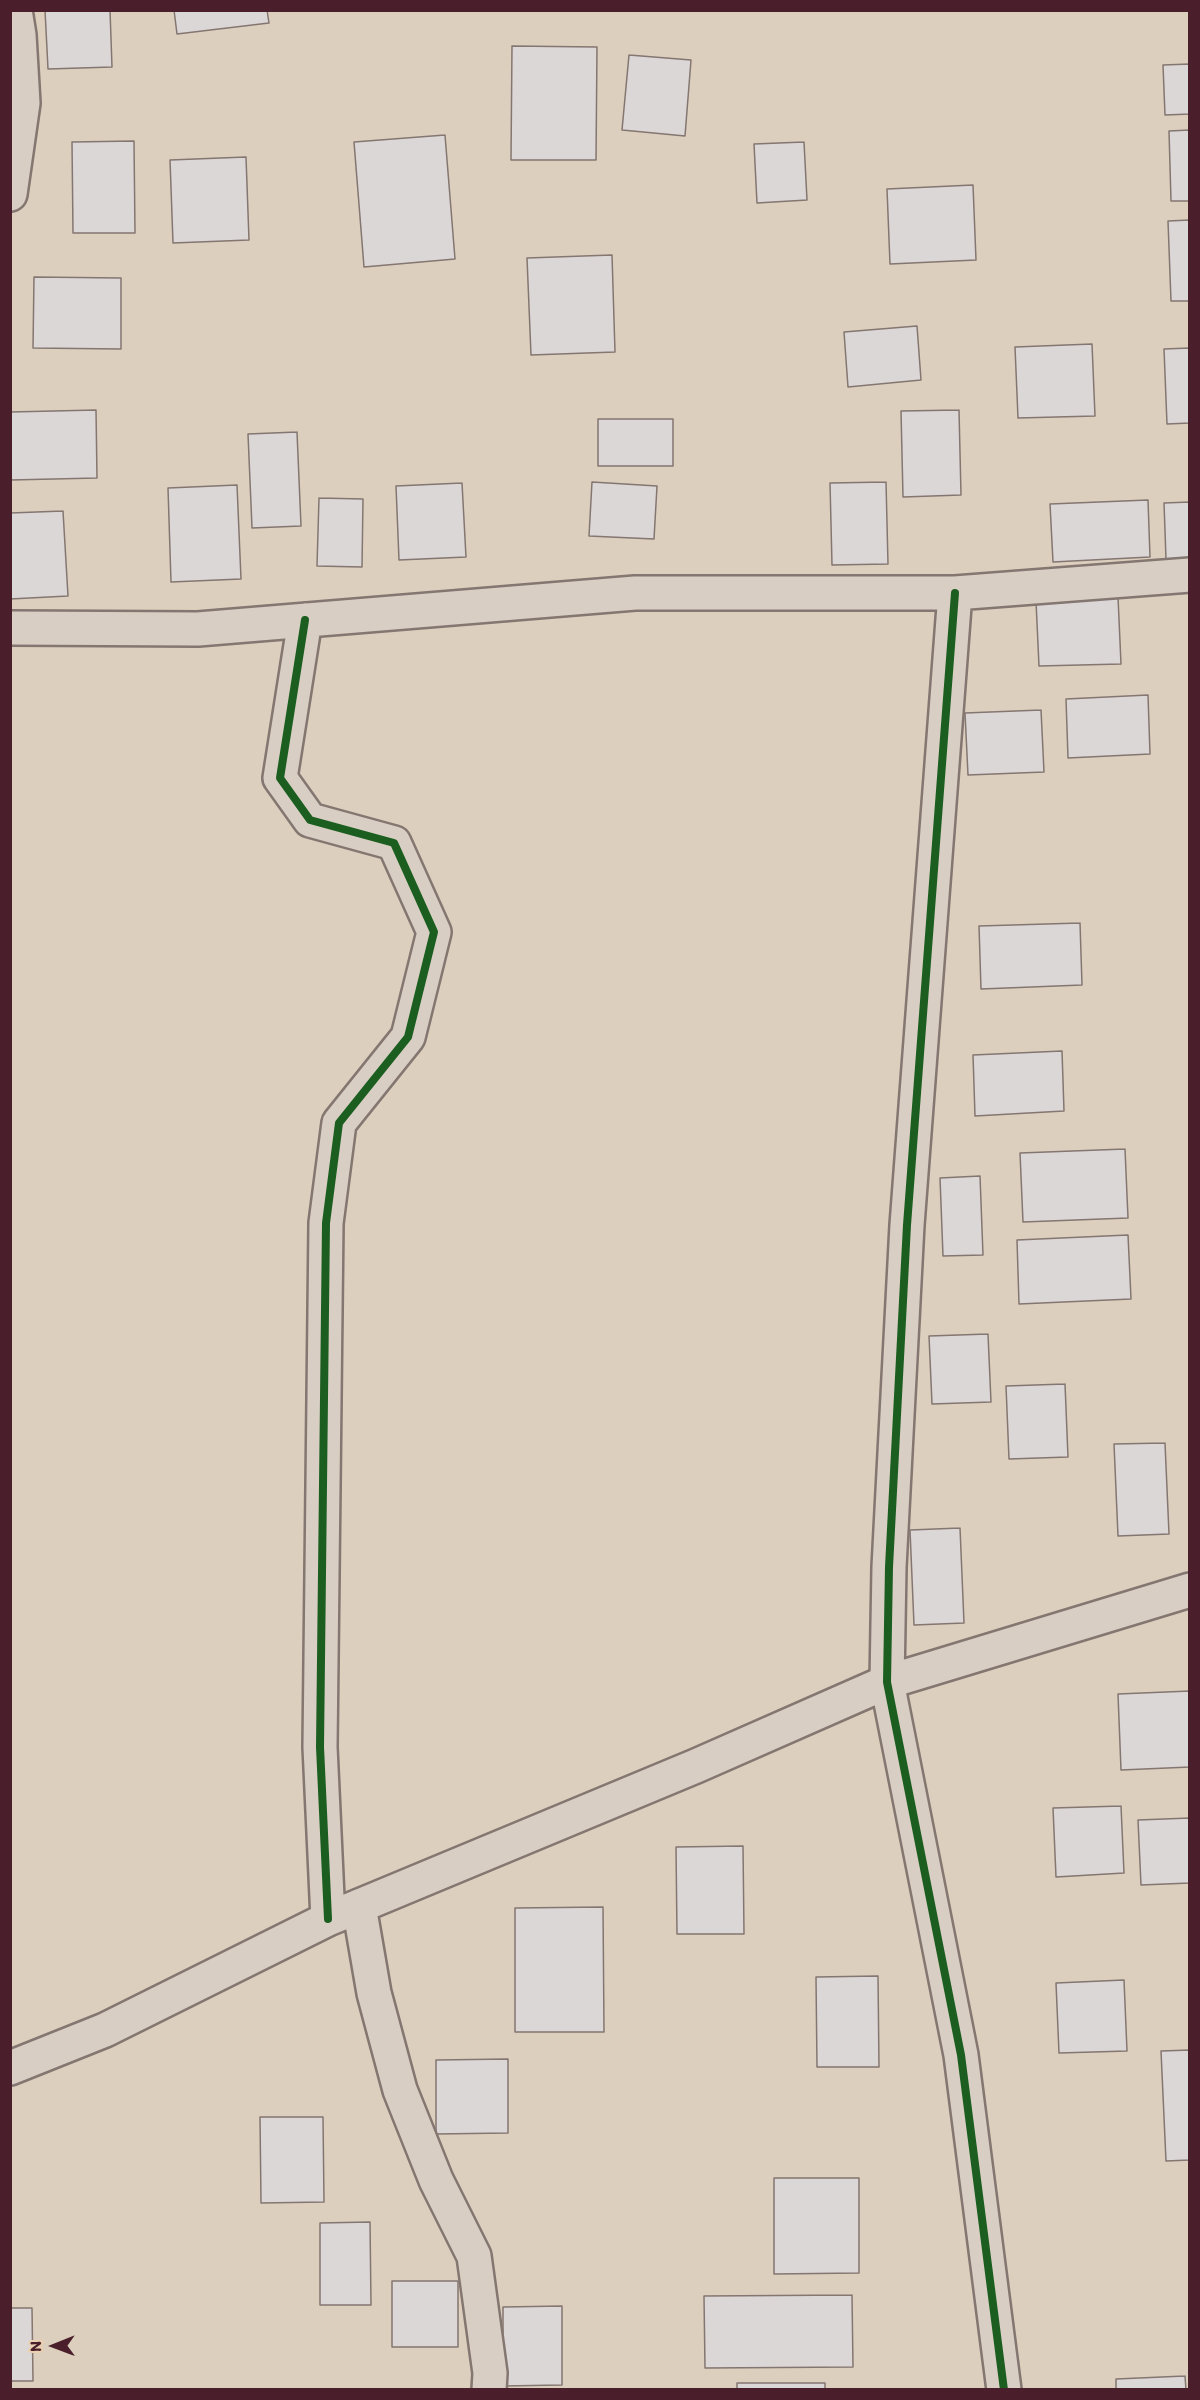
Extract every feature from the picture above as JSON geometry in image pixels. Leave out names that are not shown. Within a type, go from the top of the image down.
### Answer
[{"type":"street","points":[[10,194],[23,103],[19,35],[15,10]]},
{"type":"street","points":[[10,628],[198,629],[634,593],[954,593],[1190,575]]},
{"type":"street","points":[[954,593],[907,1237],[889,1567],[887,1682],[961,2055],[1004,2390]]},
{"type":"street","points":[[305,620],[280,778],[310,820],[394,843],[434,932],[408,1037],[339,1123],[326,1223],[320,1748],[328,1919]]},
{"type":"street","points":[[10,2068],[105,2030],[328,1919],[696,1766],[887,1682],[1190,1590]]},
{"type":"street","points":[[359,1906],[374,1993],[400,2090],[436,2180],[474,2256],[490,2373],[489,2390]]},
{"type":"building","points":[[45,10],[110,10],[112,67],[48,69]]},
{"type":"building","points":[[174,10],[267,10],[269,23],[177,34]]},
{"type":"building","points":[[512,46],[597,47],[596,160],[511,160]]},
{"type":"building","points":[[629,55],[691,60],[685,136],[622,130]]},
{"type":"building","points":[[1190,64],[1190,114],[1165,115],[1163,65]]},
{"type":"building","points":[[1190,130],[1190,201],[1171,201],[1169,131]]},
{"type":"building","points":[[445,135],[455,259],[364,267],[354,142]]},
{"type":"building","points":[[134,141],[135,233],[73,233],[72,142]]},
{"type":"building","points":[[804,142],[807,200],[757,203],[754,144]]},
{"type":"building","points":[[246,157],[249,240],[173,243],[170,160]]},
{"type":"building","points":[[973,185],[976,260],[890,264],[887,189]]},
{"type":"building","points":[[1190,220],[1190,301],[1171,301],[1168,221]]},
{"type":"building","points":[[612,255],[615,352],[531,355],[527,258]]},
{"type":"building","points":[[34,277],[121,278],[121,349],[33,348]]},
{"type":"building","points":[[917,326],[921,380],[848,387],[844,332]]},
{"type":"building","points":[[1092,344],[1095,416],[1018,418],[1015,347]]},
{"type":"building","points":[[1190,348],[1190,423],[1167,424],[1164,349]]},
{"type":"building","points":[[96,410],[97,478],[10,480],[10,412]]},
{"type":"building","points":[[959,410],[961,495],[903,497],[901,411]]},
{"type":"building","points":[[598,419],[673,419],[673,466],[598,466]]},
{"type":"building","points":[[297,432],[301,526],[252,528],[248,434]]},
{"type":"building","points":[[592,482],[657,486],[654,539],[589,536]]},
{"type":"building","points":[[886,482],[888,564],[832,565],[830,483]]},
{"type":"building","points":[[462,483],[466,557],[399,560],[396,486]]},
{"type":"building","points":[[237,485],[241,579],[171,582],[168,488]]},
{"type":"building","points":[[319,498],[363,499],[362,567],[317,566]]},
{"type":"building","points":[[1148,500],[1150,557],[1053,562],[1050,504]]},
{"type":"building","points":[[1190,502],[1190,558],[1166,559],[1164,503]]},
{"type":"building","points":[[63,511],[68,596],[10,599],[10,513]]},
{"type":"building","points":[[1118,597],[1121,664],[1039,666],[1036,601]]},
{"type":"building","points":[[1148,695],[1150,754],[1068,758],[1066,699]]},
{"type":"building","points":[[1041,710],[1044,772],[968,775],[965,713]]},
{"type":"building","points":[[1080,923],[1082,985],[981,989],[979,926]]},
{"type":"building","points":[[1062,1051],[1064,1111],[975,1116],[973,1055]]},
{"type":"building","points":[[1125,1149],[1128,1218],[1023,1222],[1020,1153]]},
{"type":"building","points":[[980,1176],[983,1255],[943,1256],[940,1178]]},
{"type":"building","points":[[1128,1235],[1131,1299],[1019,1304],[1017,1240]]},
{"type":"building","points":[[988,1334],[991,1402],[932,1404],[929,1336]]},
{"type":"building","points":[[1065,1384],[1068,1457],[1009,1459],[1006,1386]]},
{"type":"building","points":[[1165,1443],[1169,1534],[1118,1536],[1114,1444]]},
{"type":"building","points":[[960,1528],[964,1623],[914,1625],[910,1530]]},
{"type":"building","points":[[1190,1691],[1190,1767],[1121,1770],[1118,1694]]},
{"type":"building","points":[[1121,1806],[1124,1873],[1056,1877],[1053,1808]]},
{"type":"building","points":[[1190,1818],[1190,1883],[1141,1885],[1138,1820]]},
{"type":"building","points":[[743,1846],[744,1934],[677,1934],[676,1847]]},
{"type":"building","points":[[603,1907],[604,2032],[515,2032],[515,1908]]},
{"type":"building","points":[[878,1976],[879,2067],[817,2067],[816,1977]]},
{"type":"building","points":[[1124,1980],[1127,2051],[1059,2053],[1056,1983]]},
{"type":"building","points":[[1190,2050],[1190,2160],[1166,2161],[1161,2051]]},
{"type":"building","points":[[508,2059],[508,2133],[436,2134],[436,2060]]},
{"type":"building","points":[[260,2117],[323,2117],[324,2202],[261,2203]]},
{"type":"building","points":[[774,2178],[859,2178],[859,2273],[774,2274]]},
{"type":"building","points":[[370,2222],[371,2305],[320,2305],[320,2223]]},
{"type":"building","points":[[392,2281],[458,2281],[458,2347],[392,2347]]},
{"type":"building","points":[[852,2295],[853,2367],[705,2368],[704,2296]]},
{"type":"building","points":[[562,2306],[562,2385],[503,2386],[503,2307]]},
{"type":"building","points":[[10,2308],[32,2308],[33,2381],[10,2381]]},
{"type":"building","points":[[1185,2376],[1186,2390],[1116,2390],[1116,2379]]},
{"type":"building","points":[[737,2383],[825,2383],[825,2390],[737,2390]]},
{"type":"cycle path","points":[[955,593],[907,1225],[889,1567],[887,1682],[961,2055],[1004,2390]]},
{"type":"cycle path","points":[[305,620],[280,778],[310,820],[394,843],[434,932],[408,1037],[339,1123],[326,1223],[320,1747],[328,1919]]}]
